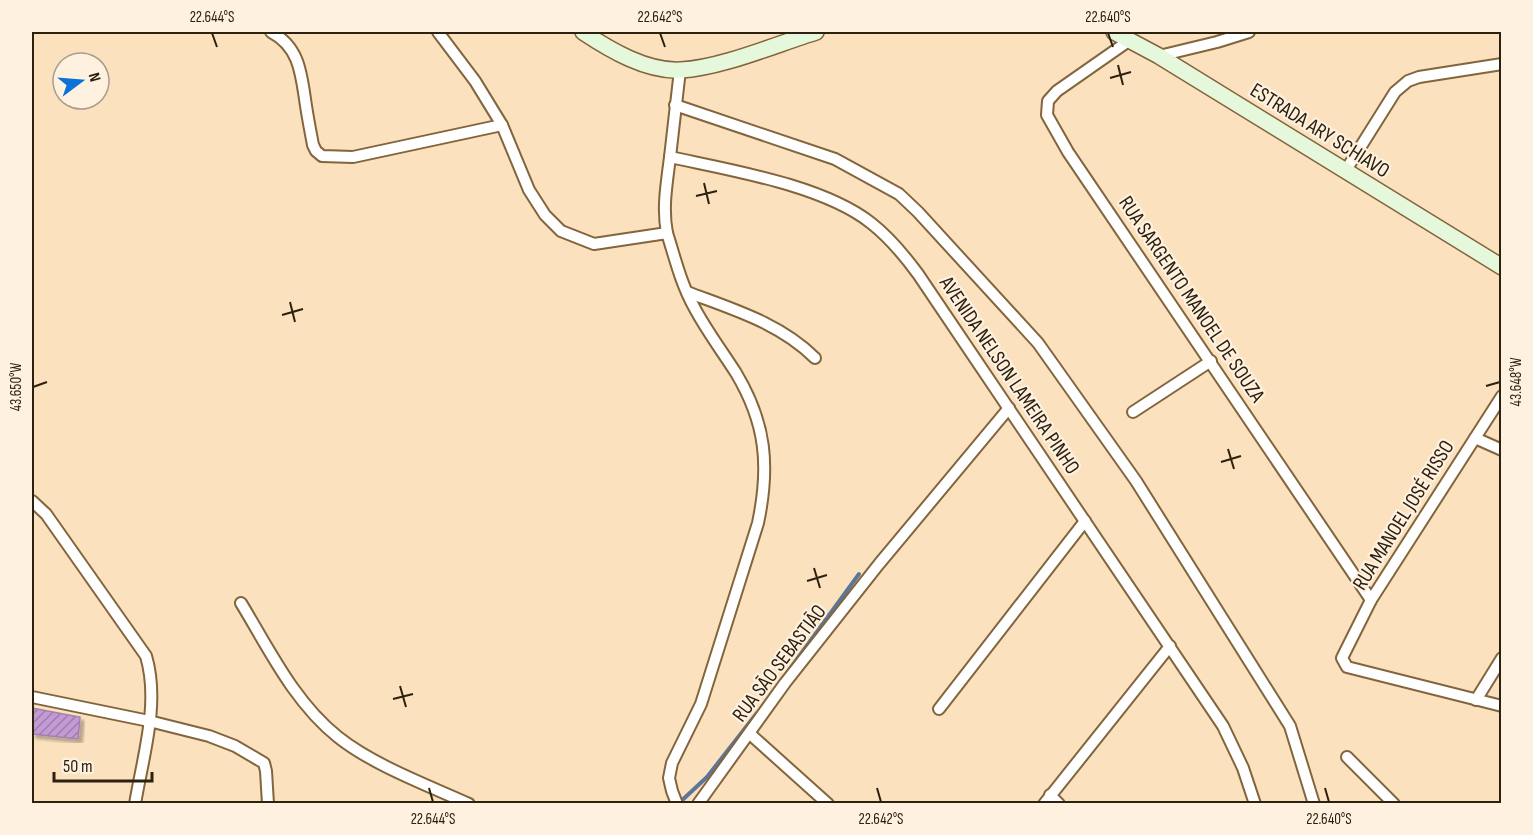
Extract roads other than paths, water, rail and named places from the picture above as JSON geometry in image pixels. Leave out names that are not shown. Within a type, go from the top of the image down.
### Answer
[{"type":"main road","points":[[583,32],[605,47],[629,58],[656,67],[680,70],[716,63],[816,32]]},
{"type":"main road","name":"ESTRADA ARY SCHIAVO","points":[[1114,32],[1159,56],[1502,267]]},
{"type":"street","points":[[271,32],[288,43],[294,53],[300,68],[313,145],[322,156],[353,158],[502,125]]},
{"type":"street","points":[[438,32],[470,74],[502,125],[529,190],[545,215],[561,231],[594,244],[668,233]]},
{"type":"street","points":[[1159,56],[1249,32]]},
{"type":"street","name":"RUA SARGENTO MANOEL DE SOUZA","points":[[1130,40],[1057,91],[1048,101],[1047,115],[1068,152],[1371,600]]},
{"type":"street","points":[[1346,170],[1401,85],[1419,77],[1502,64]]},
{"type":"street","points":[[678,804],[669,778],[672,763],[701,704],[758,523],[765,484],[765,460],[757,416],[747,393],[694,307],[680,275],[665,220],[680,70]]},
{"type":"street","points":[[675,105],[835,159],[899,194],[918,212],[1038,344],[1136,481],[1290,726],[1314,804]]},
{"type":"street","name":"AVENIDA NELSON LAMEIRA PINHO","points":[[670,157],[762,178],[828,199],[870,222],[890,239],[918,274],[1223,726],[1234,748],[1255,804]]},
{"type":"street","points":[[687,292],[775,327],[790,335],[815,358]]},
{"type":"street","points":[[1133,412],[1211,361]]},
{"type":"street","name":"RUA MANOEL JOSÉ RISSO","points":[[1476,700],[1347,667],[1342,658],[1371,600],[1502,396]]},
{"type":"street","name":"RUA SÃO SEBASTIÃO","points":[[698,804],[785,683],[879,564],[1008,408]]},
{"type":"street","points":[[1475,438],[1502,450]]},
{"type":"street","points":[[32,501],[46,514],[146,656],[151,674],[149,721],[135,804]]},
{"type":"street","points":[[939,709],[1085,521]]},
{"type":"street","points":[[241,603],[288,680],[306,704],[338,736],[366,756],[469,804]]},
{"type":"street","points":[[1059,804],[1047,799],[1170,646]]},
{"type":"street","points":[[1502,658],[1476,700],[1502,706]]},
{"type":"street","points":[[32,697],[149,721],[210,736],[235,746],[261,760],[266,766],[268,804]]},
{"type":"street","points":[[750,734],[828,804]]},
{"type":"street","points":[[1347,757],[1394,804]]},
{"type":"waterway","points":[[787,673],[859,574]]},
{"type":"waterway","points":[[678,804],[707,777],[757,713]]}]
